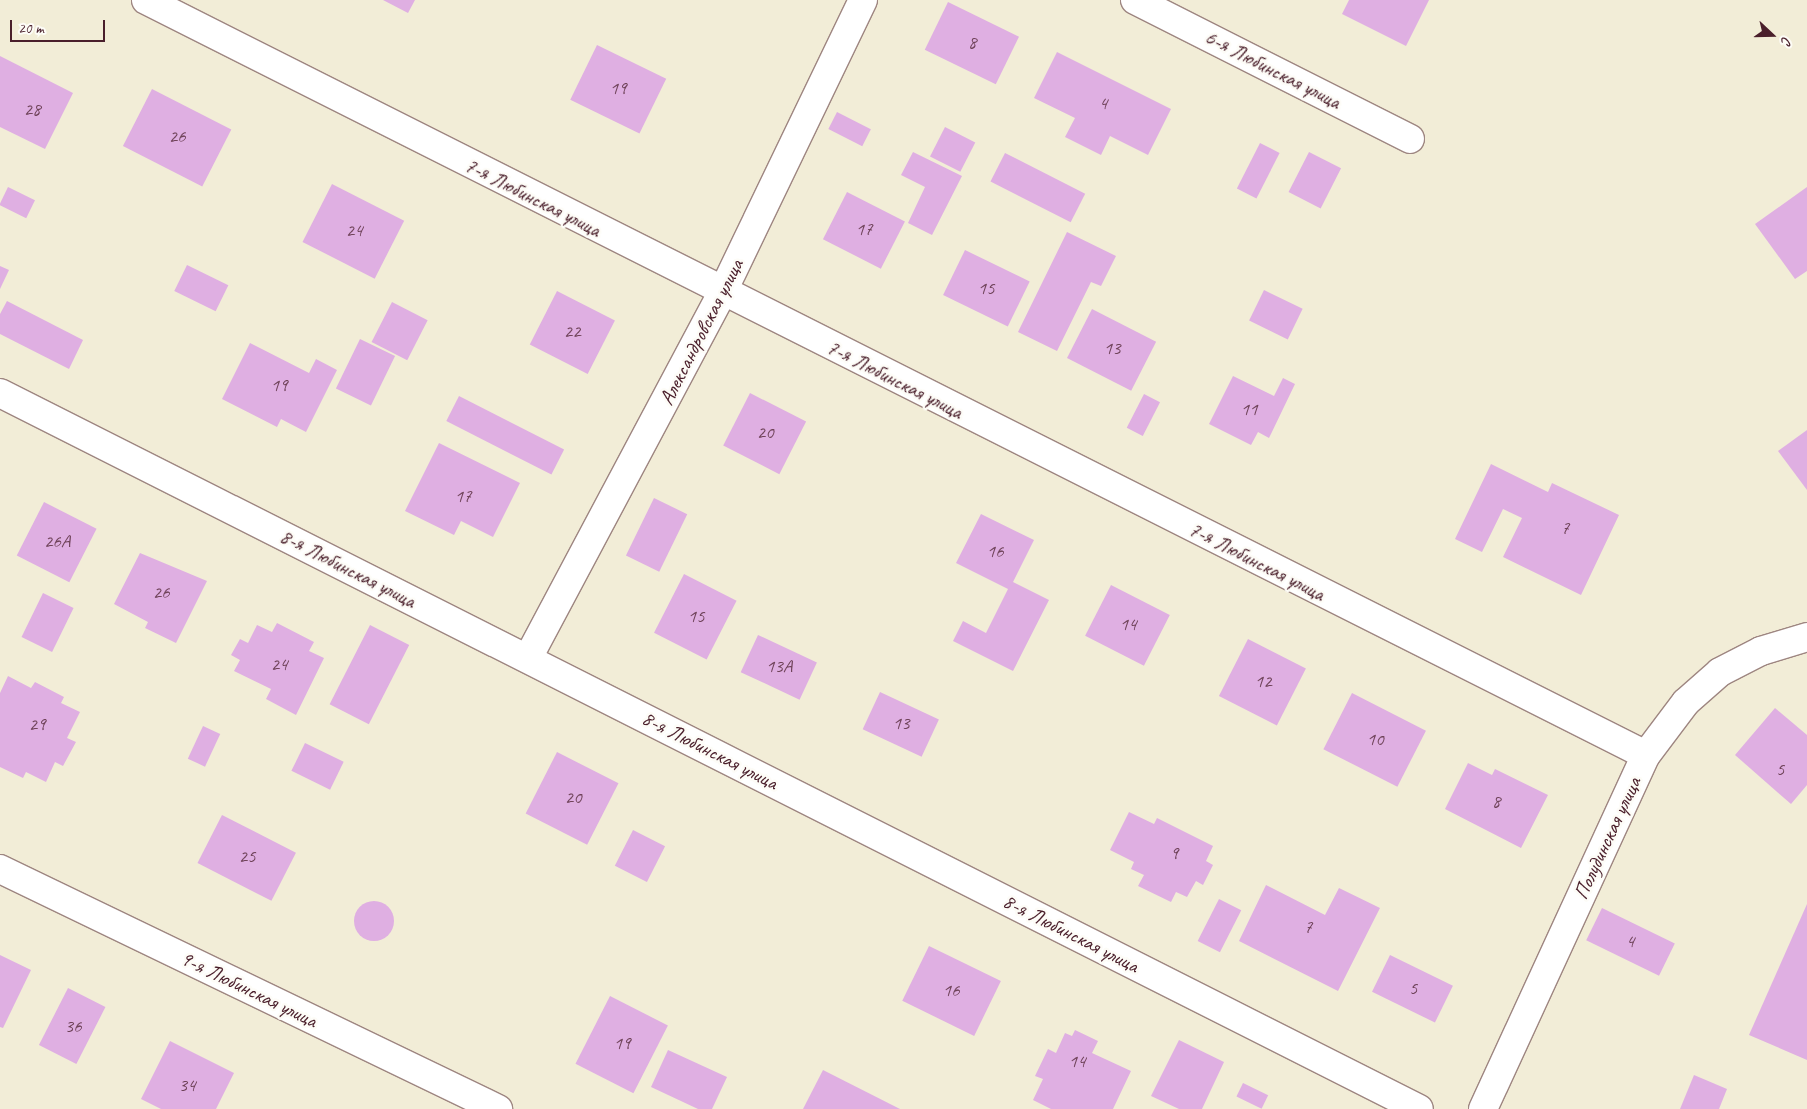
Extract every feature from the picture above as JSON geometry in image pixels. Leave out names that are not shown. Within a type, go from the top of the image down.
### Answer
[{"type":"street","name":"7-я Любинская улица","points":[[146,0],[722,293],[1646,755]]},
{"type":"street","name":"Александровская улица","points":[[528,658],[722,293],[863,0]]},
{"type":"street","name":"6-я Любинская улица","points":[[1135,0],[1410,139]]},
{"type":"street","name":"8-я Любинская улица","points":[[0,394],[528,658],[1419,1109]]},
{"type":"street","name":"Полудинская улица","points":[[1483,1109],[1646,755],[1686,702],[1720,672],[1762,651],[1807,637]]},
{"type":"street","name":"9-я Любинская улица","points":[[0,869],[498,1109]]},
{"type":"building","points":[[383,0],[415,0],[408,13]]},
{"type":"building","points":[[1349,0],[1429,0],[1406,46],[1342,14]]},
{"type":"building","points":[[948,2],[1019,37],[996,84],[925,50]]},
{"type":"building","points":[[597,45],[666,79],[639,134],[570,100]]},
{"type":"building","points":[[1057,52],[1171,109],[1148,155],[1110,136],[1101,155],[1065,137],[1075,118],[1034,98]]},
{"type":"building","points":[[0,56],[73,93],[45,149],[0,127]]},
{"type":"building","points":[[152,89],[231,129],[202,186],[123,146]]},
{"type":"building","points":[[837,112],[871,129],[862,146],[828,129]]},
{"type":"building","points":[[945,127],[975,142],[960,172],[930,156]]},
{"type":"building","points":[[1260,143],[1280,153],[1256,198],[1237,188]]},
{"type":"building","points":[[913,152],[962,176],[932,235],[908,223],[925,187],[901,175]]},
{"type":"building","points":[[1309,152],[1341,168],[1321,208],[1289,192]]},
{"type":"building","points":[[1005,153],[1085,194],[1071,222],[990,182]]},
{"type":"building","points":[[332,184],[404,221],[375,279],[302,242]]},
{"type":"building","points":[[8,187],[35,200],[26,218],[0,205]]},
{"type":"building","points":[[1807,187],[1807,271],[1795,279],[1755,224]]},
{"type":"building","points":[[847,192],[905,222],[881,269],[823,239]]},
{"type":"building","points":[[1067,232],[1116,256],[1101,286],[1091,282],[1057,351],[1018,332]]},
{"type":"building","points":[[965,250],[1030,282],[1008,327],[943,295]]},
{"type":"building","points":[[187,265],[228,285],[216,311],[174,291]]},
{"type":"building","points":[[0,266],[9,270],[0,289]]},
{"type":"building","points":[[1264,290],[1303,309],[1288,339],[1249,321]]},
{"type":"building","points":[[557,291],[615,321],[588,374],[530,344]]},
{"type":"building","points":[[7,301],[83,340],[69,369],[0,334],[0,314]]},
{"type":"building","points":[[392,302],[428,320],[407,360],[372,342]]},
{"type":"building","points":[[1092,309],[1156,342],[1131,391],[1067,358]]},
{"type":"building","points":[[360,339],[395,356],[371,406],[336,388]]},
{"type":"building","points":[[250,343],[309,373],[316,359],[337,370],[306,432],[281,419],[277,427],[222,399]]},
{"type":"building","points":[[1233,376],[1274,396],[1283,378],[1295,384],[1269,438],[1258,432],[1251,445],[1209,424]]},
{"type":"building","points":[[750,393],[806,422],[779,474],[723,446]]},
{"type":"building","points":[[1144,394],[1160,402],[1143,436],[1127,428]]},
{"type":"building","points":[[459,396],[564,450],[551,475],[446,421]]},
{"type":"building","points":[[1807,430],[1807,490],[1778,451]]},
{"type":"building","points":[[439,443],[520,483],[493,537],[461,521],[454,535],[405,511]]},
{"type":"building","points":[[1491,464],[1548,492],[1552,483],[1619,515],[1581,595],[1503,557],[1522,518],[1503,509],[1482,552],[1455,539]]},
{"type":"building","points":[[654,498],[687,514],[659,572],[626,556]]},
{"type":"building","points":[[44,502],[97,529],[69,582],[17,555]]},
{"type":"building","points":[[981,514],[1034,540],[1013,582],[1049,600],[1013,671],[953,641],[963,621],[986,633],[1008,589],[956,563]]},
{"type":"building","points":[[140,553],[207,581],[176,643],[145,628],[148,622],[114,604]]},
{"type":"building","points":[[684,574],[737,601],[707,660],[654,633]]},
{"type":"building","points":[[1111,585],[1170,615],[1144,666],[1085,636]]},
{"type":"building","points":[[43,593],[74,608],[52,652],[22,637]]},
{"type":"building","points":[[277,623],[314,642],[309,651],[324,658],[296,715],[266,699],[271,689],[234,671],[240,660],[231,655],[240,639],[248,643],[257,625],[272,632]]},
{"type":"building","points":[[370,625],[409,645],[369,724],[330,704]]},
{"type":"building","points":[[758,635],[817,662],[800,700],[741,672]]},
{"type":"building","points":[[1248,639],[1306,669],[1277,726],[1219,696]]},
{"type":"building","points":[[8,676],[31,688],[35,682],[64,697],[61,703],[80,712],[67,738],[76,742],[63,766],[55,762],[46,782],[26,772],[23,778],[0,767],[0,693]]},
{"type":"building","points":[[880,692],[939,719],[922,757],[863,729]]},
{"type":"building","points":[[1352,693],[1426,731],[1397,787],[1323,749]]},
{"type":"building","points":[[1775,708],[1807,735],[1807,785],[1791,804],[1735,755]]},
{"type":"building","points":[[203,726],[220,734],[205,767],[188,759]]},
{"type":"building","points":[[305,743],[344,762],[330,790],[291,771]]},
{"type":"building","points":[[557,752],[618,783],[587,845],[526,813]]},
{"type":"building","points":[[1468,763],[1492,775],[1495,769],[1548,795],[1521,848],[1445,809]]},
{"type":"building","points":[[1129,812],[1154,824],[1157,818],[1213,846],[1206,861],[1213,865],[1203,885],[1196,881],[1187,897],[1176,892],[1171,902],[1138,886],[1144,875],[1131,869],[1134,862],[1110,850]]},
{"type":"building","points":[[222,815],[296,853],[271,901],[197,863]]},
{"type":"building","points":[[633,830],[665,846],[647,882],[615,866]]},
{"type":"building","points":[[1266,885],[1325,915],[1339,888],[1380,908],[1338,991],[1239,941]]},
{"type":"building","points":[[1219,899],[1241,910],[1220,952],[1198,941]]},
{"type":"building","points":[[370,901],[378,901],[385,904],[391,910],[394,921],[391,932],[385,938],[378,941],[370,941],[363,938],[357,932],[354,925],[354,917],[357,910],[363,904]]},
{"type":"building","points":[[1807,904],[1807,1060],[1749,1035]]},
{"type":"building","points":[[1602,908],[1675,944],[1659,976],[1586,940]]},
{"type":"building","points":[[929,946],[1001,981],[974,1036],[902,1001]]},
{"type":"building","points":[[0,955],[31,970],[3,1028],[0,1027]]},
{"type":"building","points":[[1390,955],[1453,986],[1435,1023],[1372,992]]},
{"type":"building","points":[[68,988],[105,1007],[76,1064],[39,1045]]},
{"type":"building","points":[[610,996],[668,1026],[633,1093],[575,1064]]},
{"type":"building","points":[[1075,1030],[1098,1041],[1092,1053],[1131,1071],[1113,1109],[1051,1109],[1033,1100],[1043,1079],[1035,1076],[1048,1049],[1056,1053],[1065,1033],[1072,1036]]},
{"type":"building","points":[[1179,1040],[1224,1062],[1202,1109],[1179,1109],[1151,1096]]},
{"type":"building","points":[[170,1041],[234,1073],[216,1109],[161,1109],[141,1099]]},
{"type":"building","points":[[668,1050],[727,1077],[712,1109],[698,1109],[651,1087]]},
{"type":"building","points":[[823,1070],[900,1109],[803,1109]]},
{"type":"building","points":[[1694,1075],[1727,1089],[1719,1109],[1680,1109]]},
{"type":"building","points":[[1243,1083],[1268,1095],[1262,1109],[1236,1096]]}]
